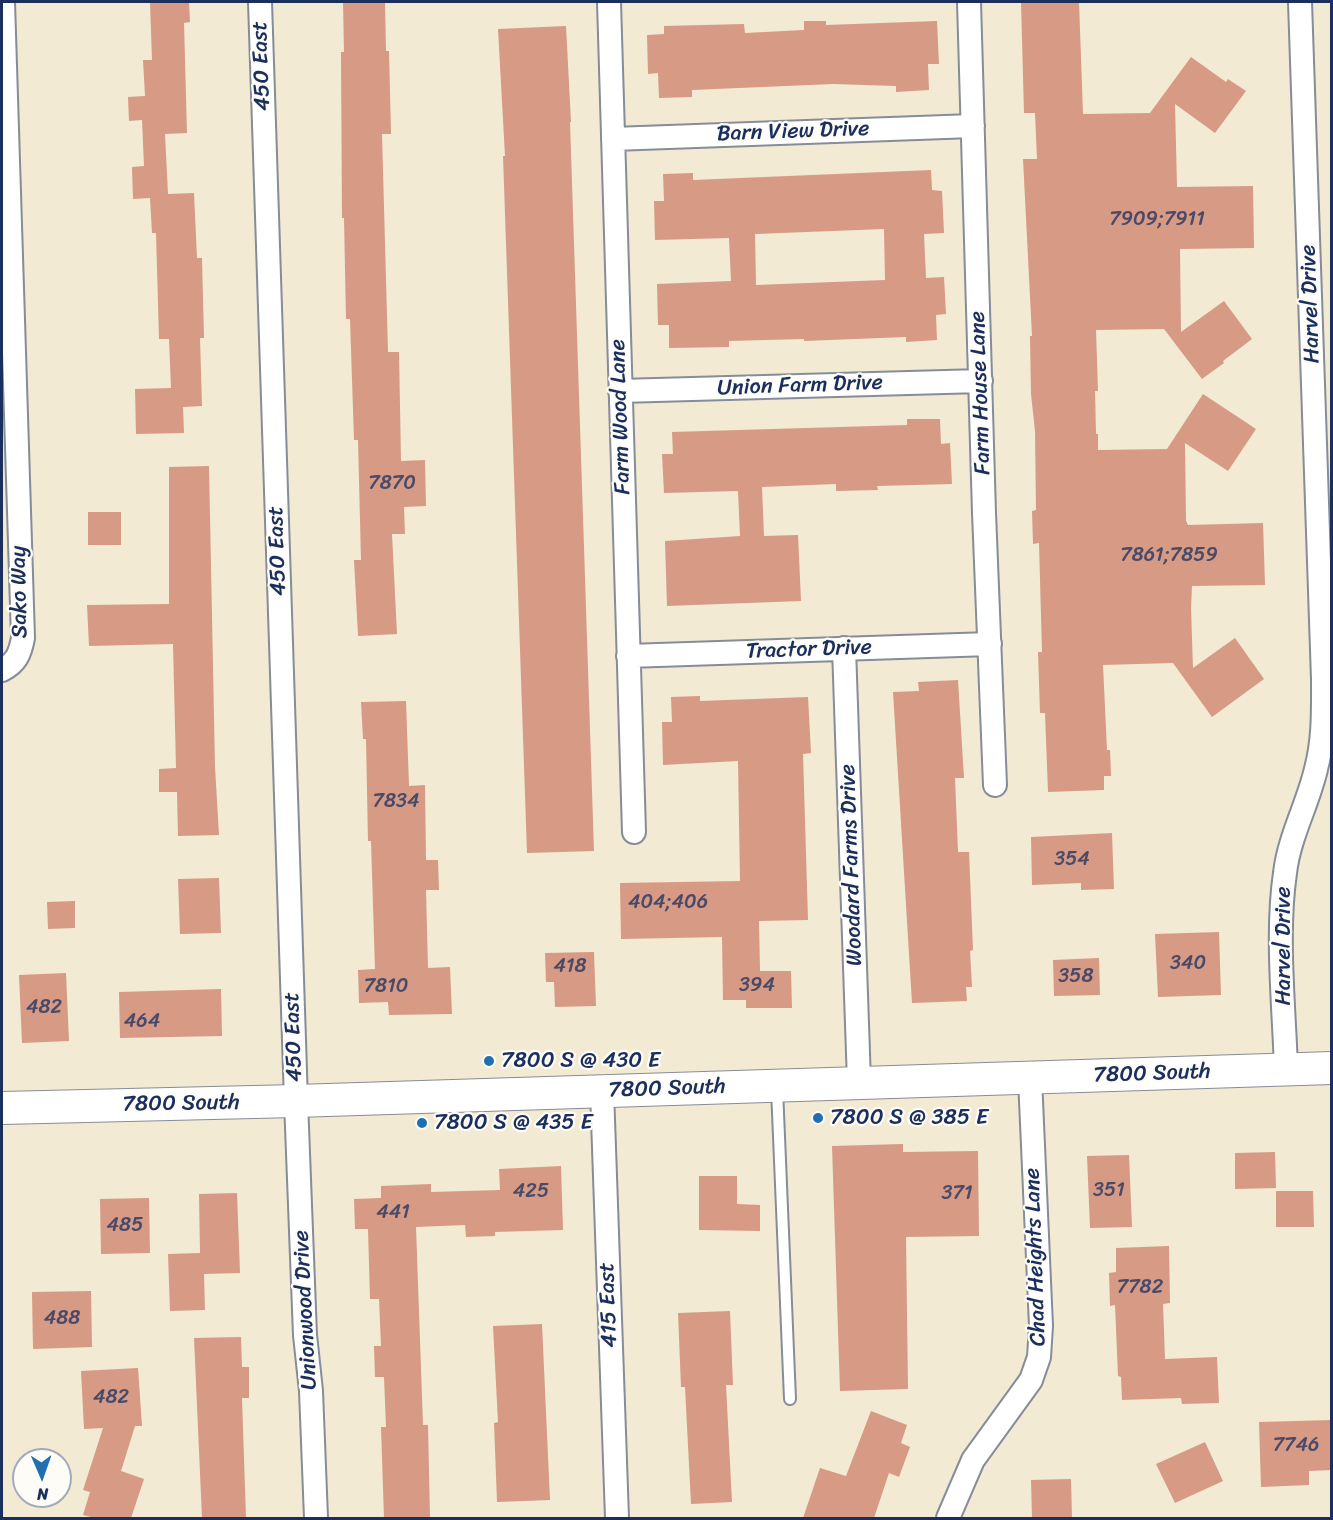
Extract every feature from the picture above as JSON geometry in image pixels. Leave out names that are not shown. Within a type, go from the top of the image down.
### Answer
[{"type":"main road","name":"7800 South","points":[[2,1108],[296,1101],[1332,1068]]},
{"type":"street","name":"Sako Way","points":[[2,670],[12,665],[20,653],[23,638],[6,233],[3,2]]},
{"type":"street","name":"450 East","points":[[260,2],[296,1101]]},
{"type":"street","name":"Farm Wood Lane","points":[[609,2],[634,832]]},
{"type":"street","name":"Farm House Lane","points":[[969,2],[995,785]]},
{"type":"street","name":"Harvel Drive","points":[[1286,1069],[1281,916],[1285,872],[1294,835],[1316,769],[1323,720],[1300,2]]},
{"type":"street","name":"Barn View Drive","points":[[613,139],[973,126]]},
{"type":"street","name":"Union Farm Drive","points":[[620,392],[981,381]]},
{"type":"street","name":"Tractor Drive","points":[[628,656],[990,644]]},
{"type":"street","name":"Woodard Farms Drive","points":[[844,648],[859,1082]]},
{"type":"street","name":"Chad Heights Lane","points":[[948,1518],[973,1460],[1031,1380],[1039,1357],[1041,1326],[1030,1078]]},
{"type":"street","name":"415 East","points":[[602,1091],[617,1518]]},
{"type":"street","name":"Unionwood Drive","points":[[296,1101],[305,1335],[311,1391],[316,1518]]},
{"type":"lane","points":[[777,1085],[790,1399]]},
{"type":"building","points":[[150,2],[189,2],[190,22],[184,23],[187,133],[165,134],[168,194],[194,193],[197,258],[202,258],[204,338],[200,338],[202,406],[183,407],[184,433],[136,434],[135,389],[171,388],[169,339],[159,339],[156,233],[152,233],[150,198],[133,199],[132,167],[144,166],[142,120],[129,121],[128,97],[145,96],[143,60],[152,60]]},
{"type":"building","points":[[343,2],[385,2],[391,134],[382,134],[388,352],[399,352],[401,461],[425,460],[426,506],[404,507],[405,534],[392,534],[397,634],[358,636],[354,560],[361,560],[358,440],[354,440],[350,319],[346,319],[344,218],[342,218]]},
{"type":"building","points":[[1021,2],[1079,2],[1083,114],[1150,113],[1191,57],[1226,82],[1228,79],[1246,91],[1215,133],[1175,104],[1177,187],[1253,186],[1254,248],[1180,249],[1181,332],[1224,301],[1252,339],[1202,379],[1164,329],[1096,330],[1098,391],[1095,391],[1096,434],[1098,434],[1098,450],[1167,449],[1203,394],[1256,429],[1228,471],[1185,443],[1186,521],[1188,525],[1263,523],[1265,585],[1192,586],[1191,608],[1193,668],[1235,638],[1264,679],[1212,717],[1173,663],[1103,665],[1107,750],[1110,750],[1111,776],[1104,776],[1104,790],[1048,792],[1045,713],[1040,713],[1038,652],[1042,652],[1039,543],[1033,544],[1032,511],[1036,510],[1035,431],[1031,394],[1030,336],[1032,336],[1023,159],[1037,159],[1035,113],[1024,113]]},
{"type":"building","points":[[804,21],[826,21],[826,25],[937,21],[939,64],[928,64],[929,90],[896,92],[896,86],[833,84],[692,90],[692,97],[659,98],[658,73],[648,74],[647,35],[664,34],[664,26],[744,24],[745,33],[804,30]]},
{"type":"building","points":[[566,26],[594,851],[527,853],[503,156],[505,156],[498,29]]},
{"type":"building","points":[[931,170],[932,190],[942,191],[944,233],[924,234],[926,278],[944,277],[946,314],[936,315],[937,340],[906,342],[906,337],[729,341],[729,347],[669,348],[669,325],[658,325],[657,284],[731,281],[729,238],[655,240],[654,201],[664,201],[663,174],[693,173],[693,180]],"holes":[[[884,229],[885,280],[756,285],[755,234]]]},
{"type":"building","points":[[907,419],[940,419],[941,444],[950,443],[952,484],[877,486],[878,490],[836,491],[836,484],[762,487],[764,536],[798,535],[801,601],[667,606],[665,541],[740,536],[738,491],[664,493],[662,454],[673,454],[672,432],[907,425]]},
{"type":"building","points":[[209,466],[215,767],[219,835],[178,836],[177,792],[159,792],[159,769],[176,768],[173,644],[89,646],[87,605],[169,604],[169,467]]},
{"type":"building","points":[[88,512],[121,512],[121,545],[88,545]]},
{"type":"building","points":[[958,680],[964,778],[955,778],[958,852],[969,852],[973,950],[970,951],[972,987],[966,987],[967,1001],[912,1003],[893,692],[919,691],[918,682]]},
{"type":"building","points":[[700,696],[700,701],[808,697],[811,753],[803,754],[808,920],[759,921],[760,971],[791,971],[792,1008],[746,1008],[746,1000],[723,1000],[722,937],[621,939],[620,883],[740,881],[738,761],[663,765],[662,722],[672,722],[671,697]]},
{"type":"building","points":[[406,701],[409,786],[425,785],[426,860],[438,860],[439,890],[426,890],[428,968],[450,967],[452,1014],[389,1015],[388,1002],[359,1003],[358,970],[375,969],[371,841],[368,841],[366,739],[363,739],[361,702]]},
{"type":"building","points":[[1112,833],[1114,889],[1081,890],[1081,883],[1032,885],[1031,837]]},
{"type":"building","points":[[219,878],[221,933],[180,934],[178,879]]},
{"type":"building","points":[[75,901],[75,928],[48,929],[47,902]]},
{"type":"building","points":[[1219,932],[1221,995],[1158,997],[1155,934]]},
{"type":"building","points":[[594,952],[596,1006],[555,1007],[554,982],[546,982],[545,953]]},
{"type":"building","points":[[1099,958],[1100,995],[1054,996],[1053,960]]},
{"type":"building","points":[[66,973],[69,1041],[22,1043],[19,975]]},
{"type":"building","points":[[221,989],[222,1036],[120,1038],[119,992]]},
{"type":"building","points":[[903,1144],[903,1152],[978,1151],[979,1236],[906,1237],[908,1389],[840,1391],[832,1146]]},
{"type":"building","points":[[1275,1152],[1276,1188],[1235,1189],[1235,1153]]},
{"type":"building","points":[[1129,1155],[1132,1227],[1090,1228],[1087,1156]]},
{"type":"building","points":[[561,1166],[563,1230],[495,1232],[495,1236],[466,1237],[465,1225],[416,1227],[423,1425],[428,1425],[430,1518],[384,1518],[381,1427],[386,1427],[384,1377],[375,1377],[374,1346],[381,1346],[379,1299],[370,1299],[368,1229],[355,1229],[354,1199],[381,1198],[381,1186],[431,1184],[431,1192],[500,1190],[499,1169]]},
{"type":"building","points":[[699,1176],[737,1176],[737,1204],[760,1205],[760,1231],[699,1230]]},
{"type":"building","points":[[1276,1191],[1313,1191],[1314,1227],[1276,1227]]},
{"type":"building","points":[[237,1193],[240,1273],[204,1274],[205,1310],[170,1311],[168,1254],[200,1253],[199,1194]]},
{"type":"building","points":[[149,1198],[150,1253],[101,1254],[100,1199]]},
{"type":"building","points":[[1169,1246],[1170,1303],[1163,1304],[1165,1359],[1217,1357],[1219,1403],[1182,1404],[1181,1398],[1122,1400],[1121,1377],[1118,1376],[1115,1305],[1110,1306],[1109,1273],[1116,1272],[1116,1248]]},
{"type":"building","points":[[91,1291],[92,1347],[33,1349],[32,1292]]},
{"type":"building","points":[[730,1311],[733,1385],[726,1385],[732,1502],[691,1504],[685,1387],[681,1387],[678,1313]]},
{"type":"building","points":[[542,1324],[550,1500],[497,1502],[494,1423],[498,1422],[493,1326]]},
{"type":"building","points":[[241,1337],[242,1367],[249,1367],[249,1398],[242,1398],[246,1518],[202,1518],[194,1338]]},
{"type":"building","points":[[138,1368],[142,1426],[135,1426],[121,1471],[144,1479],[131,1518],[95,1518],[83,1515],[90,1492],[83,1490],[103,1428],[84,1429],[81,1371]]},
{"type":"building","points":[[871,1411],[907,1425],[901,1443],[910,1447],[899,1477],[889,1473],[874,1518],[803,1518],[820,1468],[846,1476]]},
{"type":"building","points":[[1332,1420],[1332,1470],[1309,1471],[1309,1485],[1261,1487],[1259,1422]]},
{"type":"building","points":[[1205,1442],[1223,1481],[1175,1503],[1156,1464]]},
{"type":"building","points":[[1071,1479],[1072,1518],[1032,1518],[1031,1480]]},
{"type":"place","name":"7800 S @ 430 E","points":[[489,1061]]},
{"type":"place","name":"7800 S @ 385 E","points":[[818,1118]]},
{"type":"place","name":"7800 S @ 435 E","points":[[422,1123]]}]
